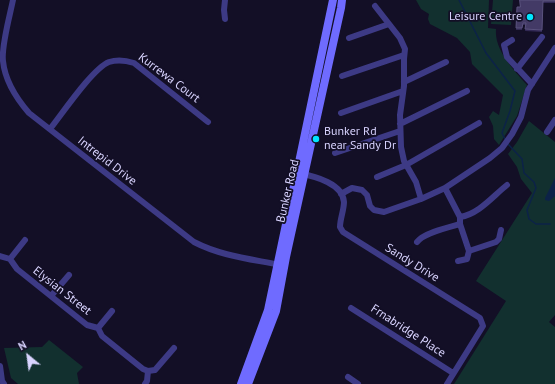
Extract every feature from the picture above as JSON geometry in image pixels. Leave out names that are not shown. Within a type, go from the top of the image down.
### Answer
[{"type":"main road","name":"Bunker Road","points":[[241,384],[268,310],[281,265],[337,3]]},
{"type":"main road","name":"Bunker Road","points":[[248,384],[276,311],[281,265]]},
{"type":"street","name":"Intrepid Drive","points":[[13,0],[1,60],[15,96],[29,113],[194,242],[207,249],[218,252],[281,265]]},
{"type":"street","points":[[225,0],[225,19]]},
{"type":"street","points":[[375,6],[400,38],[405,49],[404,82],[400,115],[400,147],[406,165],[416,182],[422,199]]},
{"type":"street","points":[[349,38],[389,24]]},
{"type":"street","points":[[518,69],[542,37]]},
{"type":"street","points":[[512,40],[504,45],[507,57],[532,84]]},
{"type":"street","points":[[301,174],[318,178],[336,188],[341,194],[352,188],[362,190],[367,195],[370,206],[374,210],[380,212],[422,199],[445,188],[496,153],[505,144],[521,117],[528,90],[555,48]]},
{"type":"street","points":[[342,76],[404,55]]},
{"type":"street","name":"Kurrewa Court","points":[[50,130],[95,72],[109,62],[118,60],[134,64],[208,122]]},
{"type":"street","points":[[404,82],[446,62]]},
{"type":"street","points":[[341,113],[403,91]]},
{"type":"street","points":[[334,153],[400,128],[467,91]]},
{"type":"street","points":[[547,132],[555,120]]},
{"type":"street","points":[[376,177],[406,165],[479,123]]},
{"type":"street","points":[[460,217],[477,211],[507,185]]},
{"type":"street","points":[[445,188],[460,217],[460,224],[469,251],[467,259],[458,261]]},
{"type":"street","name":"Sandy Drive","points":[[341,194],[344,202],[340,227],[343,232],[480,318],[483,326],[447,384]]},
{"type":"street","points":[[417,242],[425,236],[460,224]]},
{"type":"street","points":[[469,251],[496,242],[499,239],[501,230]]},
{"type":"street","points":[[0,256],[10,259],[25,240]]},
{"type":"street","name":"Elysian Street","points":[[10,259],[17,269],[87,325],[98,328],[102,336],[143,369],[148,371]]},
{"type":"street","points":[[51,296],[69,275]]},
{"type":"street","name":"Frnabridge Place","points":[[351,308],[453,373]]},
{"type":"street","points":[[98,328],[112,311]]},
{"type":"street","points":[[145,384],[147,381],[148,371],[156,370],[174,348]]},
{"type":"street","points":[[0,366],[2,381],[4,384]]},
{"type":"street","points":[[348,377],[358,384]]},
{"type":"green space","points":[[416,0],[489,0],[488,28],[496,29],[496,37],[502,52],[511,66],[527,85],[517,116],[499,145],[494,139],[493,126],[489,117],[493,111],[499,115],[503,95],[472,64],[470,52],[457,38],[430,24],[428,19],[429,14],[421,9]]},
{"type":"green space","points":[[493,0],[513,0],[511,25],[491,24]]},
{"type":"green space","points":[[529,121],[555,142],[555,315],[549,322],[555,327],[555,384],[454,384],[506,301],[476,281],[532,193],[521,179],[517,167],[508,154]]},
{"type":"green space","points":[[49,340],[83,367],[77,373],[79,384],[18,384],[11,378],[4,348],[42,347]]},
{"type":"water","points":[[555,178],[555,196],[549,201],[545,200],[545,198]]},
{"type":"building","name":"Leisure Centre","points":[[520,0],[555,0],[543,1],[542,30],[525,29],[526,23],[523,23],[522,28],[516,28],[517,7],[520,7]]},
{"type":"waterway","points":[[459,0],[486,53],[515,91],[502,133],[505,139]]},
{"type":"waterway","points":[[508,144],[522,159],[524,173],[534,182],[536,188],[527,210],[529,219],[536,224],[550,224]]},
{"type":"place","name":"Leisure Centre","points":[[530,17]]},
{"type":"place","name":"Bunker Rd near Sandy Dr","points":[[316,139]]}]
